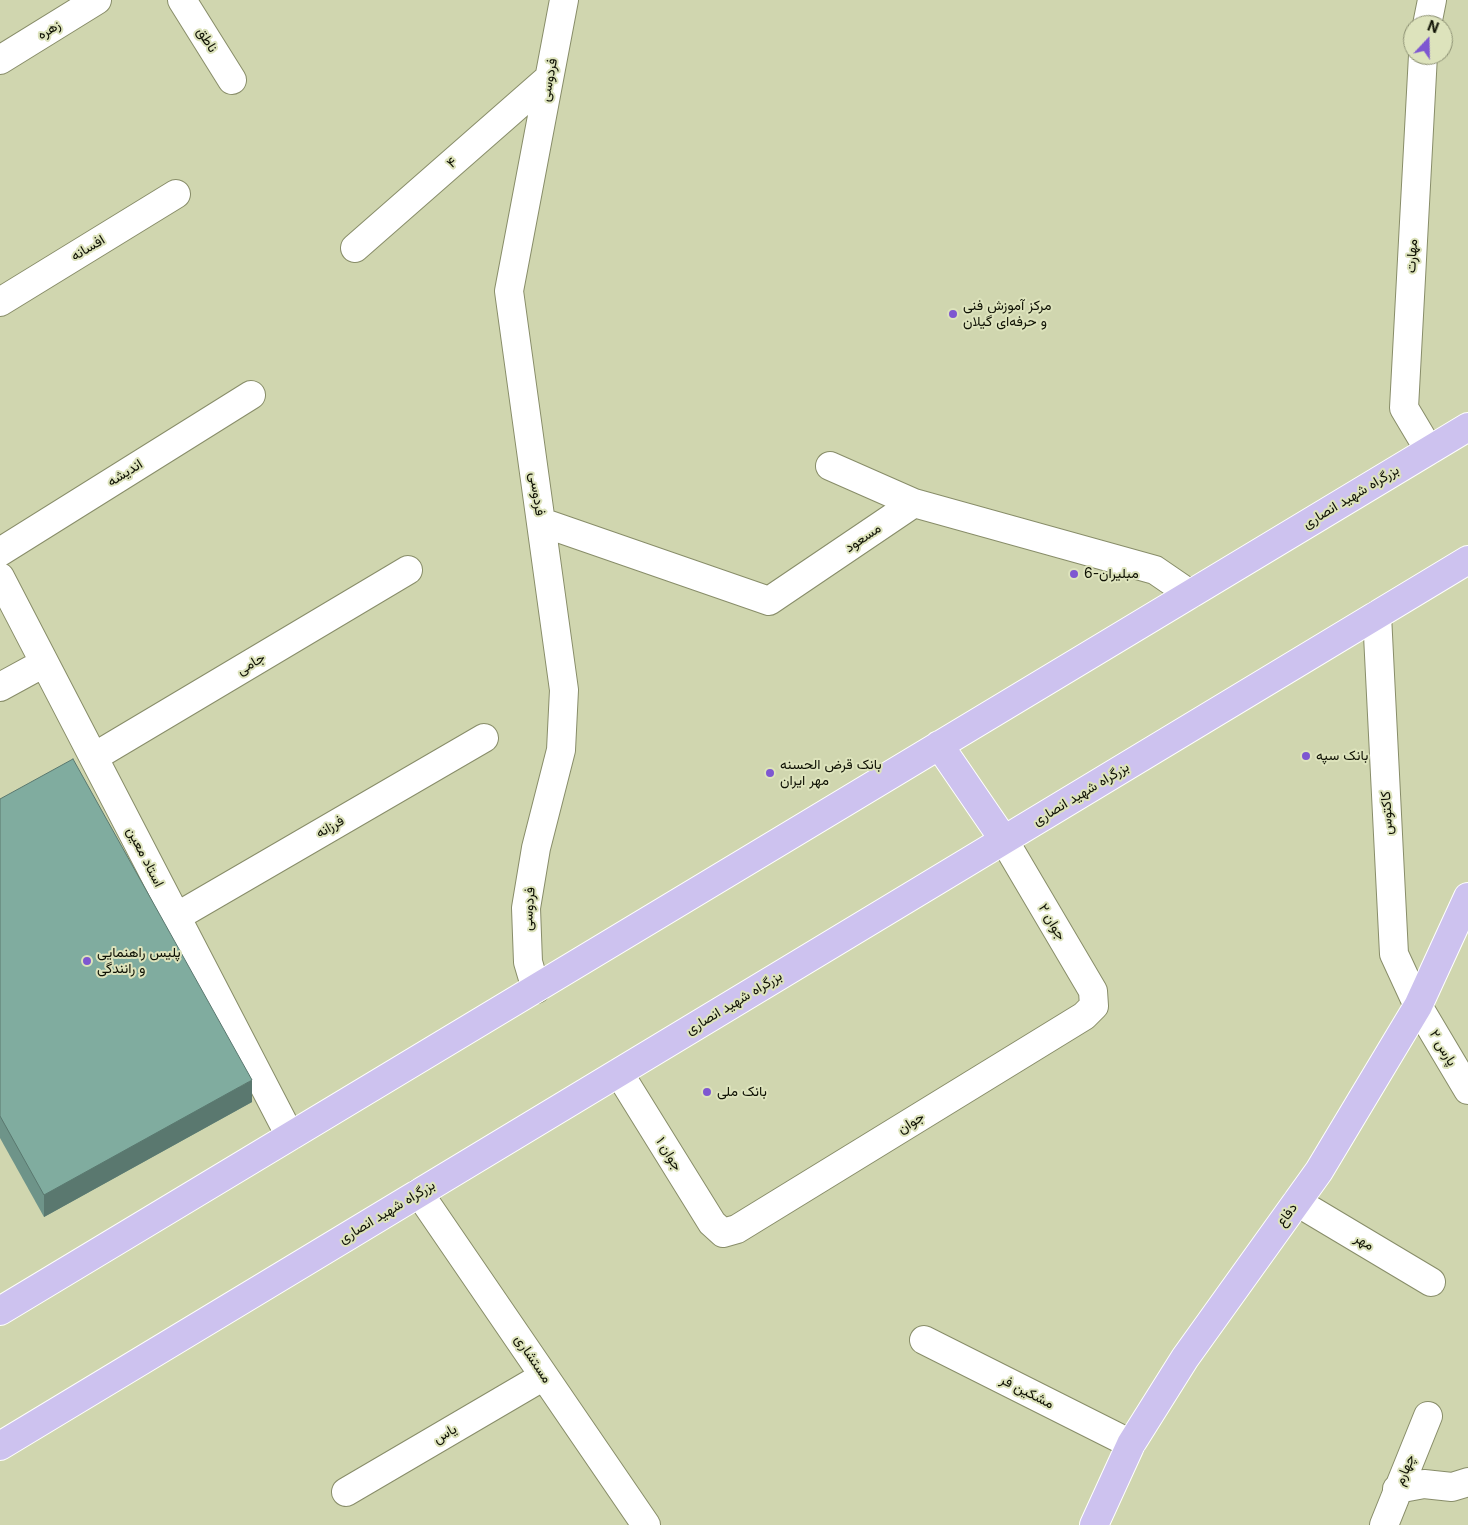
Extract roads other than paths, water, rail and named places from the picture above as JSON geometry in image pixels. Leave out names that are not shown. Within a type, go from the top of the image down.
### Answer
[{"type":"main road","name":"بزرگراه شهید انصاری","points":[[0,1311],[1468,427]]},
{"type":"main road","name":"بزرگراه شهید انصاری","points":[[0,1446],[1468,560]]},
{"type":"main road","points":[[939,745],[1004,840]]},
{"type":"main road","name":"دفاع","points":[[1094,1525],[1131,1444],[1185,1358],[1319,1171],[1418,1006],[1468,897]]},
{"type":"street","name":"زهره","points":[[0,60],[98,0]]},
{"type":"street","name":"ناطق","points":[[182,0],[232,80]]},
{"type":"street","name":"فردوسی","points":[[536,989],[528,962],[526,908],[536,848],[561,750],[564,690],[509,291],[564,0]]},
{"type":"street","points":[[1429,15],[1432,0]]},
{"type":"street","name":"مهارت","points":[[1422,65],[1404,408],[1429,450]]},
{"type":"street","name":"۴","points":[[355,248],[549,78]]},
{"type":"street","name":"افسانه","points":[[0,302],[176,194]]},
{"type":"street","name":"اندیشه","points":[[0,552],[251,395]]},
{"type":"street","points":[[830,466],[914,503],[1155,570],[1190,594]]},
{"type":"street","name":"مسعود","points":[[541,522],[769,601],[914,503]]},
{"type":"street","name":"جامی","points":[[94,757],[408,570]]},
{"type":"street","name":"استاد معین","points":[[0,577],[290,1136]]},
{"type":"street","name":"کاکتوس","points":[[1377,615],[1394,954],[1418,1006]]},
{"type":"street","points":[[0,687],[44,663]]},
{"type":"street","name":"فرزانه","points":[[176,917],[484,738]]},
{"type":"street","name":"جوان ۲","points":[[1004,840],[1092,991],[1094,1006]]},
{"type":"street","name":"جوان","points":[[723,1232],[737,1229],[762,1214],[1084,1016],[1094,1006]]},
{"type":"street","name":"پارس ۲","points":[[1418,1006],[1468,1090]]},
{"type":"street","name":"جوان ۱","points":[[619,1072],[712,1223],[723,1232]]},
{"type":"street","name":"مستشاری","points":[[419,1193],[646,1525]]},
{"type":"street","name":"مهر","points":[[1297,1202],[1431,1282]]},
{"type":"street","name":"مشکین فر","points":[[924,1340],[1131,1444]]},
{"type":"street","name":"یاس","points":[[346,1492],[544,1376]]},
{"type":"street","name":"چهارم","points":[[1384,1525],[1428,1416]]},
{"type":"street","points":[[1397,1489],[1424,1484],[1452,1487],[1468,1482]]},
{"type":"place","name":"مرکز آموزش فنی و حرفه‌ای گیلان","points":[[953,314]]},
{"type":"place","name":"مبلیران-6","points":[[1074,574]]},
{"type":"place","name":"بانک سپه","points":[[1306,756]]},
{"type":"place","name":"بانک قرض الحسنه مهر ایران","points":[[770,773]]},
{"type":"place","name":"پلیس راهنمایی و رانندگی","points":[[87,961]]},
{"type":"place","name":"بانک ملی","points":[[707,1092]]}]
